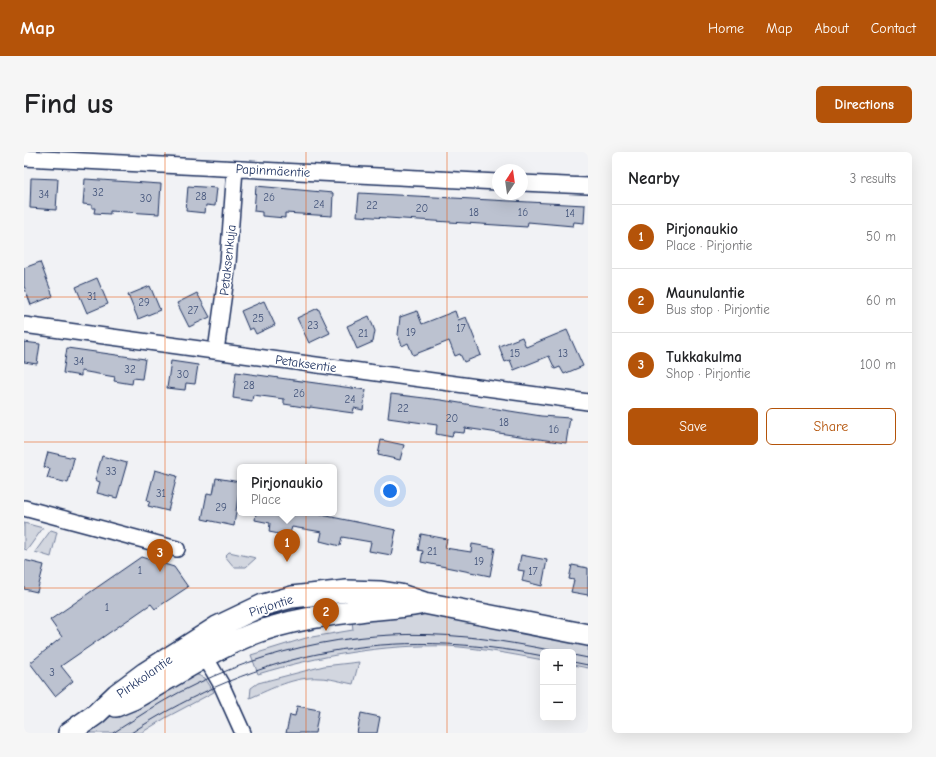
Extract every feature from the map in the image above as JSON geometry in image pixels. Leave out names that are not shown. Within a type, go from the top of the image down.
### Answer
[{"type":"main road","name":"Pirjontie","points":[[201,649],[217,626],[244,613],[292,597],[330,592],[363,591],[400,595],[424,603],[588,635]]},
{"type":"main road","name":"Pirkkolantie","points":[[69,733],[96,714],[116,694],[201,649]]},
{"type":"street","name":"Papinmäentie","points":[[24,158],[118,157],[235,169],[492,182]]},
{"type":"street","name":"Petaksenkuja","points":[[216,351],[228,263],[235,169]]},
{"type":"street","points":[[528,183],[588,186]]},
{"type":"street","name":"Petaksentie","points":[[24,325],[588,402]]},
{"type":"street","points":[[24,508],[177,549]]},
{"type":"street","points":[[201,649],[221,684],[243,733]]},
{"type":"shaded area","points":[[24,523],[43,528],[27,550],[24,549]]},
{"type":"shaded area","points":[[51,530],[57,532],[51,557],[35,552]]},
{"type":"shaded area","points":[[229,552],[256,558],[246,567],[234,567],[225,556]]},
{"type":"shaded area","points":[[374,596],[237,632],[236,629],[280,612],[296,604]]},
{"type":"shaded area","points":[[410,612],[437,614],[588,643],[588,668],[576,666],[576,649],[540,649],[540,659],[471,648],[423,646],[351,652],[258,674],[251,655],[306,638],[353,630],[352,621]]},
{"type":"shaded area","points":[[359,662],[353,684],[323,678],[301,679],[283,684],[250,698],[251,688],[258,683],[324,666]]},
{"type":"shaded area","points":[[195,674],[205,678],[214,692],[167,717],[141,733],[85,733],[103,720],[155,696]]},
{"type":"building","points":[[31,178],[58,179],[56,210],[30,208]]},
{"type":"building","points":[[85,179],[161,184],[159,214],[110,211],[110,214],[94,213],[95,208],[92,208],[92,205],[83,204]]},
{"type":"building","points":[[188,186],[217,188],[215,206],[206,205],[205,213],[186,211]]},
{"type":"building","points":[[256,186],[333,193],[332,216],[285,213],[285,218],[262,216],[262,212],[254,211]]},
{"type":"building","points":[[359,193],[585,205],[584,223],[574,222],[573,226],[528,222],[527,227],[357,216]]},
{"type":"building","points":[[40,262],[53,296],[31,305],[24,286],[24,268]]},
{"type":"building","points":[[97,278],[108,304],[87,313],[76,287]]},
{"type":"building","points":[[150,286],[160,310],[138,319],[128,295]]},
{"type":"building","points":[[197,293],[210,317],[189,327],[177,303]]},
{"type":"building","points":[[264,301],[275,325],[256,334],[253,328],[249,330],[241,311]]},
{"type":"building","points":[[318,308],[330,333],[309,343],[297,318]]},
{"type":"building","points":[[417,311],[422,324],[455,311],[458,320],[466,317],[481,355],[464,362],[460,354],[455,356],[449,341],[413,355],[408,343],[402,346],[398,335],[400,317]]},
{"type":"building","points":[[369,316],[375,331],[373,342],[357,349],[347,326]]},
{"type":"building","points":[[567,330],[583,366],[564,374],[560,367],[555,369],[549,356],[514,370],[510,360],[505,362],[499,346],[522,337],[526,347]]},
{"type":"building","points":[[24,342],[40,344],[37,364],[24,362]]},
{"type":"building","points":[[67,348],[145,359],[142,379],[133,378],[132,384],[114,381],[115,377],[81,371],[81,376],[63,373]]},
{"type":"building","points":[[171,361],[198,365],[195,384],[186,383],[185,390],[167,388]]},
{"type":"building","points":[[236,372],[366,390],[363,410],[354,408],[353,413],[310,408],[284,404],[284,399],[253,395],[252,401],[233,398]]},
{"type":"building","points":[[391,394],[441,400],[541,416],[570,418],[566,443],[465,428],[464,433],[453,432],[452,437],[436,434],[437,425],[388,418]]},
{"type":"building","points":[[381,440],[404,445],[400,460],[378,455]]},
{"type":"building","points":[[48,452],[74,458],[68,483],[47,478],[50,469],[44,467]]},
{"type":"building","points":[[102,456],[127,463],[117,498],[97,493],[100,482],[95,480]]},
{"type":"building","points":[[155,470],[177,476],[168,511],[148,506],[150,501],[147,500]]},
{"type":"building","points":[[216,478],[237,482],[237,504],[234,526],[202,519],[207,493],[213,494]]},
{"type":"building","points":[[256,516],[327,516],[396,530],[391,555],[369,551],[371,542],[342,537],[340,546],[320,541],[322,532],[292,527],[289,536],[269,532],[270,523],[255,520]]},
{"type":"building","points":[[421,534],[447,539],[445,548],[471,552],[472,544],[495,548],[490,576],[421,562],[423,551],[418,550]]},
{"type":"building","points":[[521,555],[547,560],[542,586],[522,581],[524,571],[518,570]]},
{"type":"building","points":[[141,557],[174,567],[188,587],[155,609],[151,604],[61,666],[73,681],[55,696],[30,663],[62,637],[50,620]]},
{"type":"building","points":[[24,560],[44,565],[37,592],[24,589]]},
{"type":"building","points":[[572,565],[588,568],[588,595],[571,592],[574,580],[569,579]]},
{"type":"building","points":[[297,706],[319,710],[315,733],[286,733],[290,715],[295,716]]},
{"type":"building","points":[[361,713],[380,717],[377,733],[357,733]]},
{"type":"tram line","points":[[113,733],[171,697],[214,676],[248,663],[284,652],[320,644],[356,638],[393,635],[430,635],[467,637],[545,649]]},
{"type":"tram line","points":[[131,733],[180,704],[229,681],[278,664],[329,652],[380,645],[433,644],[487,647],[540,656]]},
{"type":"tram line","points":[[576,656],[588,658]]},
{"type":"tram line","points":[[576,663],[588,665]]},
{"type":"place","name":"Pirjonaukio","points":[[287,562]]},
{"type":"place","name":"Tukkakulma","points":[[160,572]]},
{"type":"place","name":"Maunulantie","points":[[326,631]]}]
